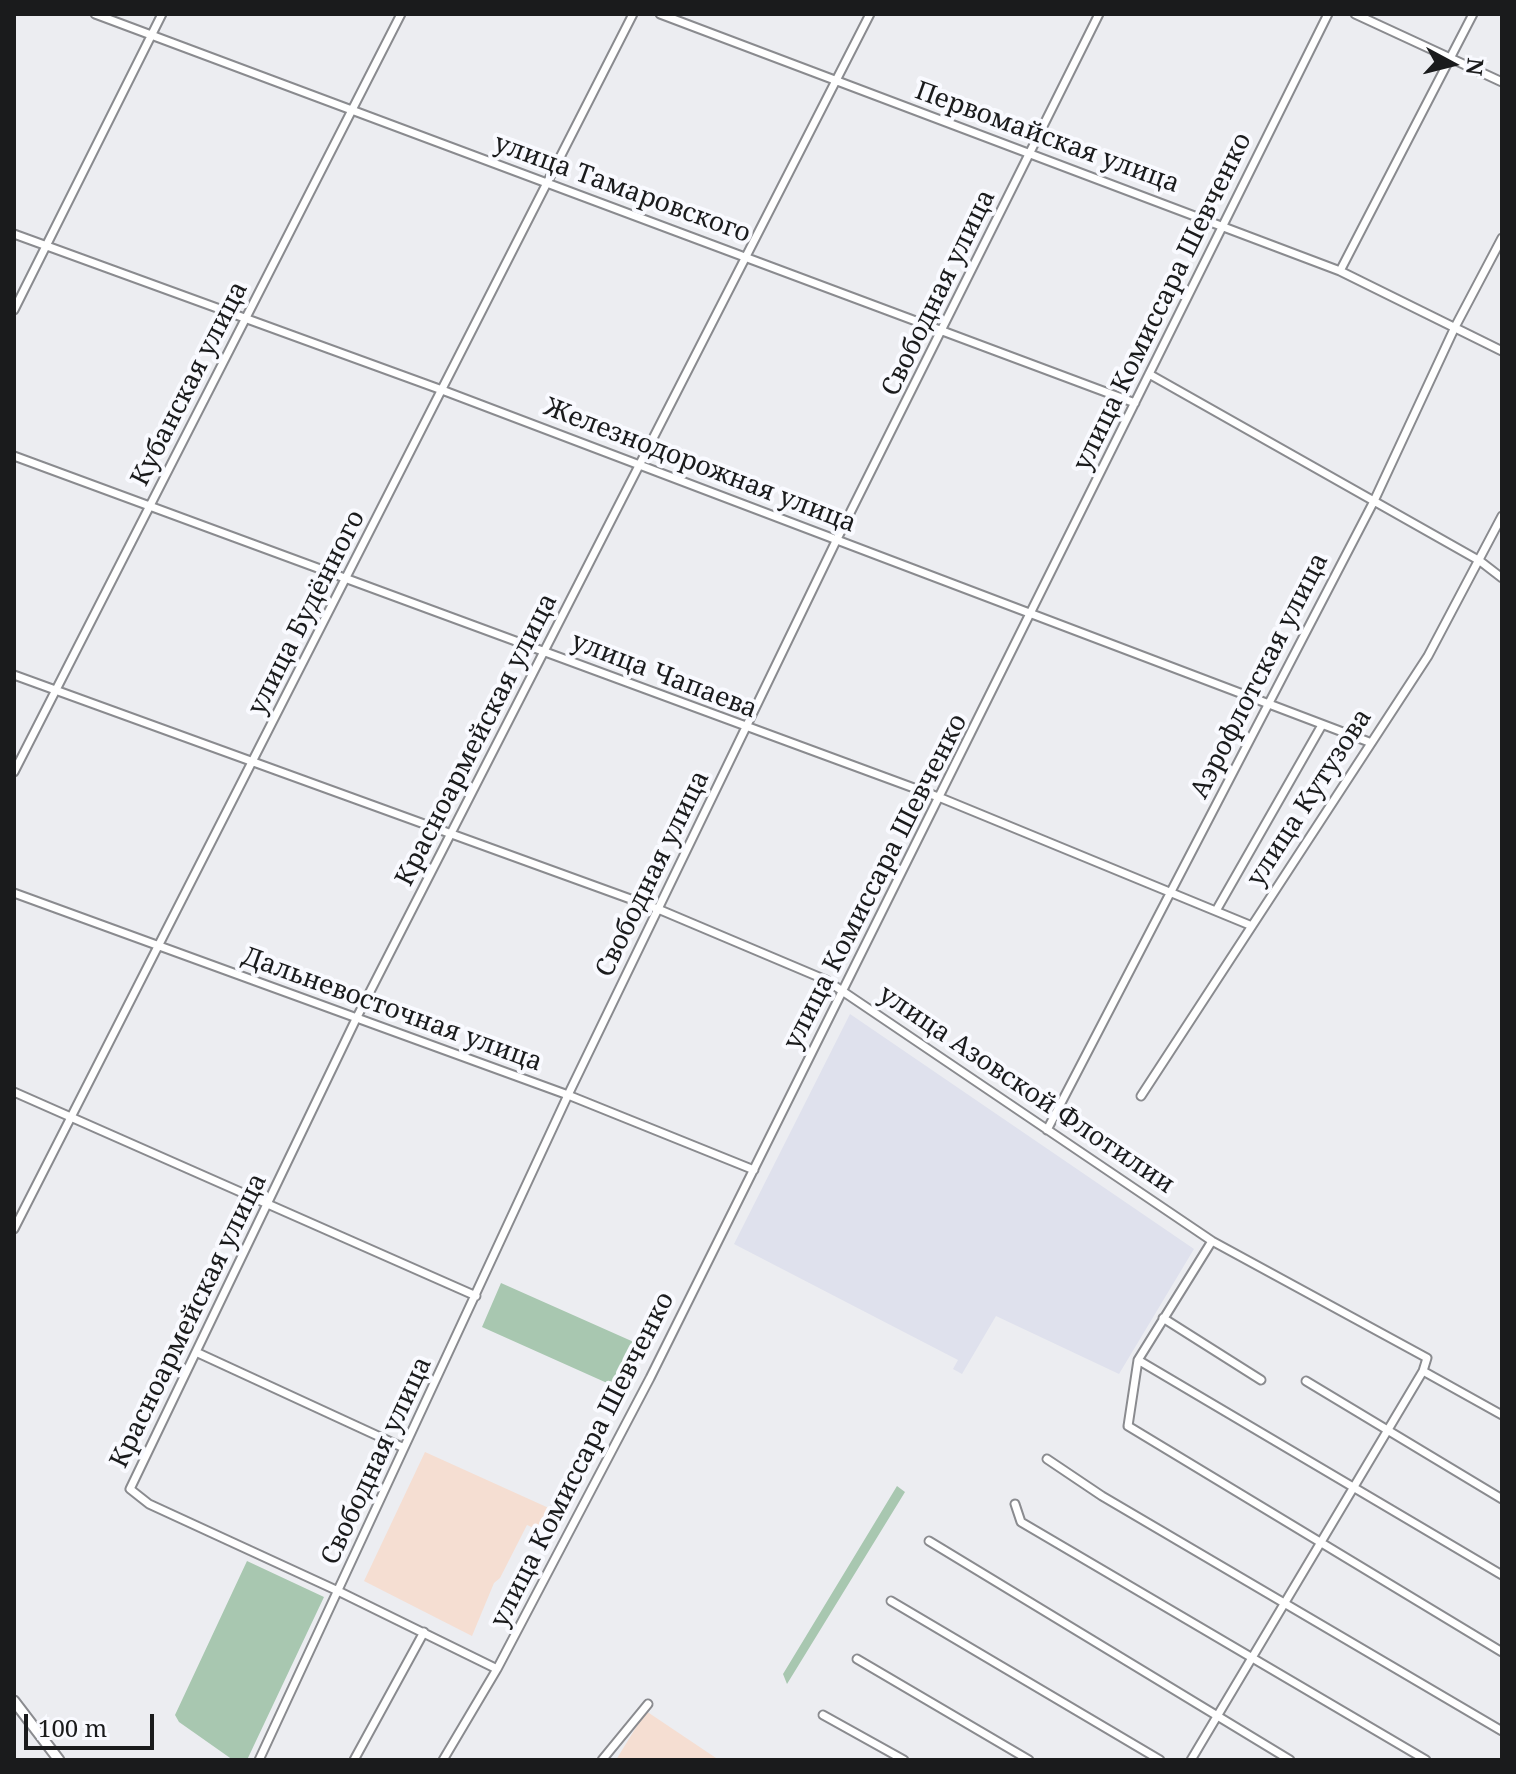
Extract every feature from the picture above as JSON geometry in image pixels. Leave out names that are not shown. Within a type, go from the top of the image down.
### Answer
[{"type":"street","name":"улица Тамаровского","points":[[95,14],[749,256],[1135,403]]},
{"type":"street","points":[[14,310],[162,14]]},
{"type":"street","name":"Кубанская улица","points":[[14,772],[401,14]]},
{"type":"street","name":"улица Будённого","points":[[14,1229],[348,579],[633,14]]},
{"type":"street","name":"Первомайская улица","points":[[660,14],[1340,271],[1502,351]]},
{"type":"street","name":"Красноармейская улица","points":[[338,1591],[149,1504],[130,1489],[356,1019],[749,256],[870,14]]},
{"type":"street","name":"Свободная улица","points":[[259,1760],[568,1095],[837,539],[1099,14]]},
{"type":"street","name":"улица Комиссара Шевченко","points":[[443,1760],[497,1669],[754,1170],[1328,14]]},
{"type":"street","points":[[1355,14],[1502,82]]},
{"type":"street","points":[[1340,271],[1473,14]]},
{"type":"street","name":"Железнодорожная улица","points":[[14,234],[442,390],[1369,742]]},
{"type":"street","name":"Аэрофлотская улица","points":[[1047,1130],[1374,501],[1455,327],[1502,238]]},
{"type":"street","points":[[1149,374],[1480,561],[1502,578]]},
{"type":"street","name":"улица Чапаева","points":[[14,456],[746,729],[941,798],[1252,926]]},
{"type":"street","name":"улица Кутузова","points":[[1141,1096],[1369,742],[1428,656],[1502,516]]},
{"type":"street","name":"улица Азовской Флотилии","points":[[14,675],[658,909],[845,990],[1209,1239],[1427,1358],[1423,1371]]},
{"type":"street","points":[[1217,909],[1322,725]]},
{"type":"street","name":"Дальневосточная улица","points":[[14,893],[568,1095],[754,1170]]},
{"type":"street","points":[[14,1092],[476,1296]]},
{"type":"street","points":[[1209,1239],[1138,1360],[1128,1426],[1502,1652]]},
{"type":"street","points":[[1163,1318],[1261,1380]]},
{"type":"street","points":[[198,1353],[404,1448]]},
{"type":"street","points":[[1138,1360],[1502,1575]]},
{"type":"street","points":[[1191,1760],[1423,1371],[1502,1415]]},
{"type":"street","points":[[1306,1381],[1502,1499]]},
{"type":"street","points":[[1047,1459],[1102,1496],[1502,1731]]},
{"type":"street","points":[[1015,1504],[1021,1522],[1426,1760]]},
{"type":"street","points":[[929,1541],[1215,1718],[1290,1760]]},
{"type":"street","points":[[338,1591],[497,1669]]},
{"type":"street","points":[[891,1601],[1160,1760]]},
{"type":"street","points":[[354,1760],[424,1632]]},
{"type":"street","points":[[857,1659],[1029,1760]]},
{"type":"street","points":[[14,1701],[59,1760]]},
{"type":"street","points":[[602,1760],[648,1704]]},
{"type":"street","points":[[823,1715],[904,1760]]},
{"type":"shaded area","points":[[850,1014],[1194,1249],[1119,1374],[996,1316],[962,1374],[953,1369],[958,1360],[734,1244]]},
{"type":"shaded area","points":[[425,1452],[551,1509],[540,1531],[527,1525],[500,1578],[494,1583],[472,1636],[364,1581]]},
{"type":"shaded area","points":[[646,1711],[719,1760],[616,1760]]},
{"type":"green space","points":[[501,1283],[636,1343],[616,1387],[482,1327]]},
{"type":"green space","points":[[897,1486],[905,1492],[787,1684],[783,1674]]},
{"type":"green space","points":[[247,1561],[324,1597],[247,1760],[233,1760],[179,1722],[175,1715]]}]
